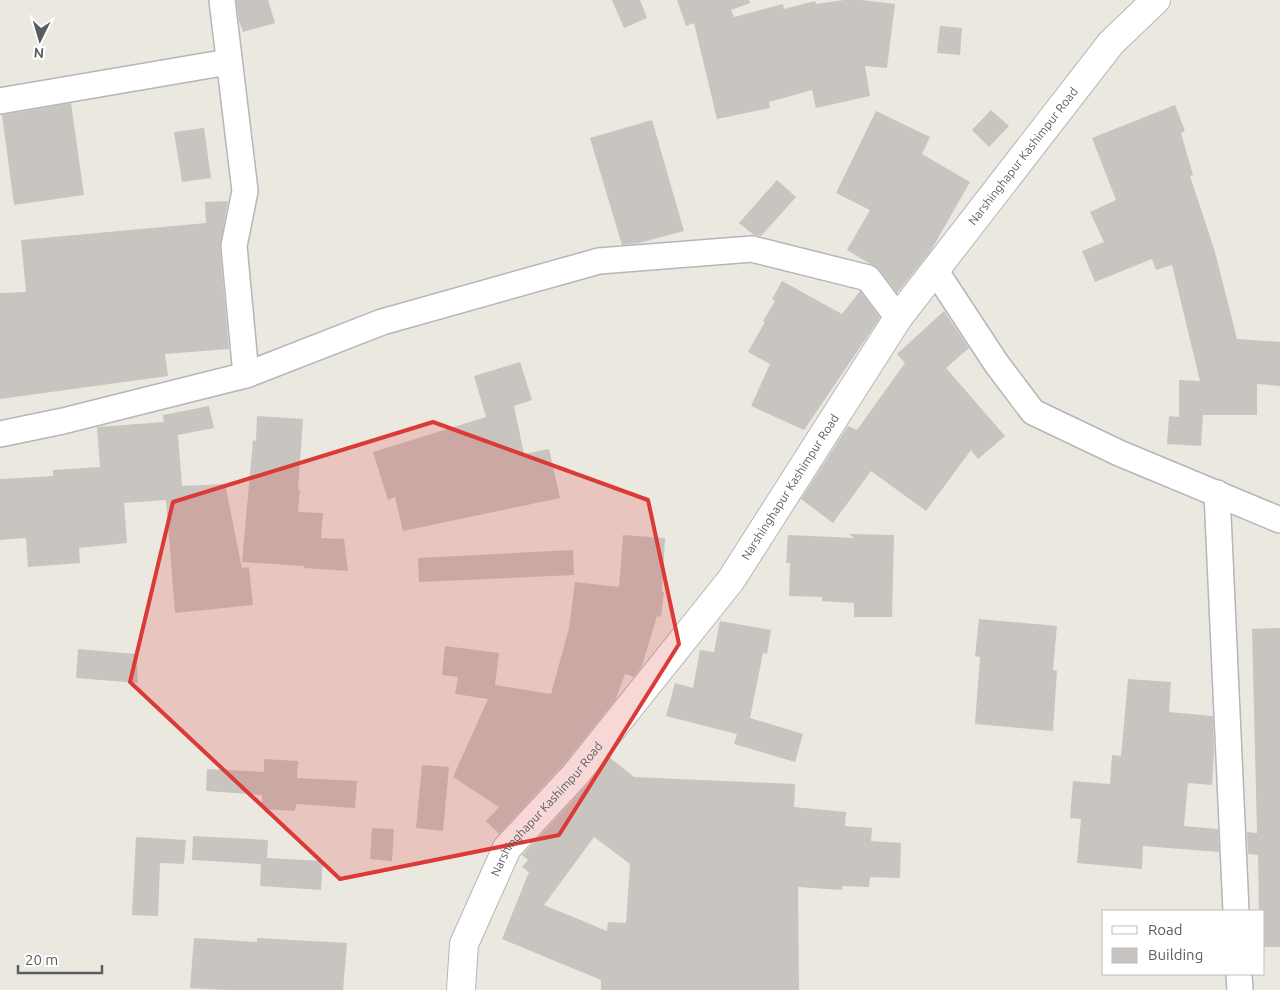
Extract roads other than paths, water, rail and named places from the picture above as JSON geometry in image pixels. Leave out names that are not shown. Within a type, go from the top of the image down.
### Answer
[{"type":"street","points":[[222,0],[245,192],[234,246],[246,375]]},
{"type":"street","name":"Narshinghapur Kashimpur Road","points":[[461,990],[464,944],[507,848],[575,776],[732,580],[898,318],[1111,43],[1156,0]]},
{"type":"street","points":[[0,101],[228,62]]},
{"type":"street","points":[[0,434],[63,421],[246,375],[382,322],[599,261],[752,249],[868,278],[898,318]]},
{"type":"street","points":[[935,270],[996,363],[1032,412],[1119,452],[1280,520]]},
{"type":"street","points":[[1217,493],[1236,910]]},
{"type":"street","points":[[1239,975],[1240,990]]}]
